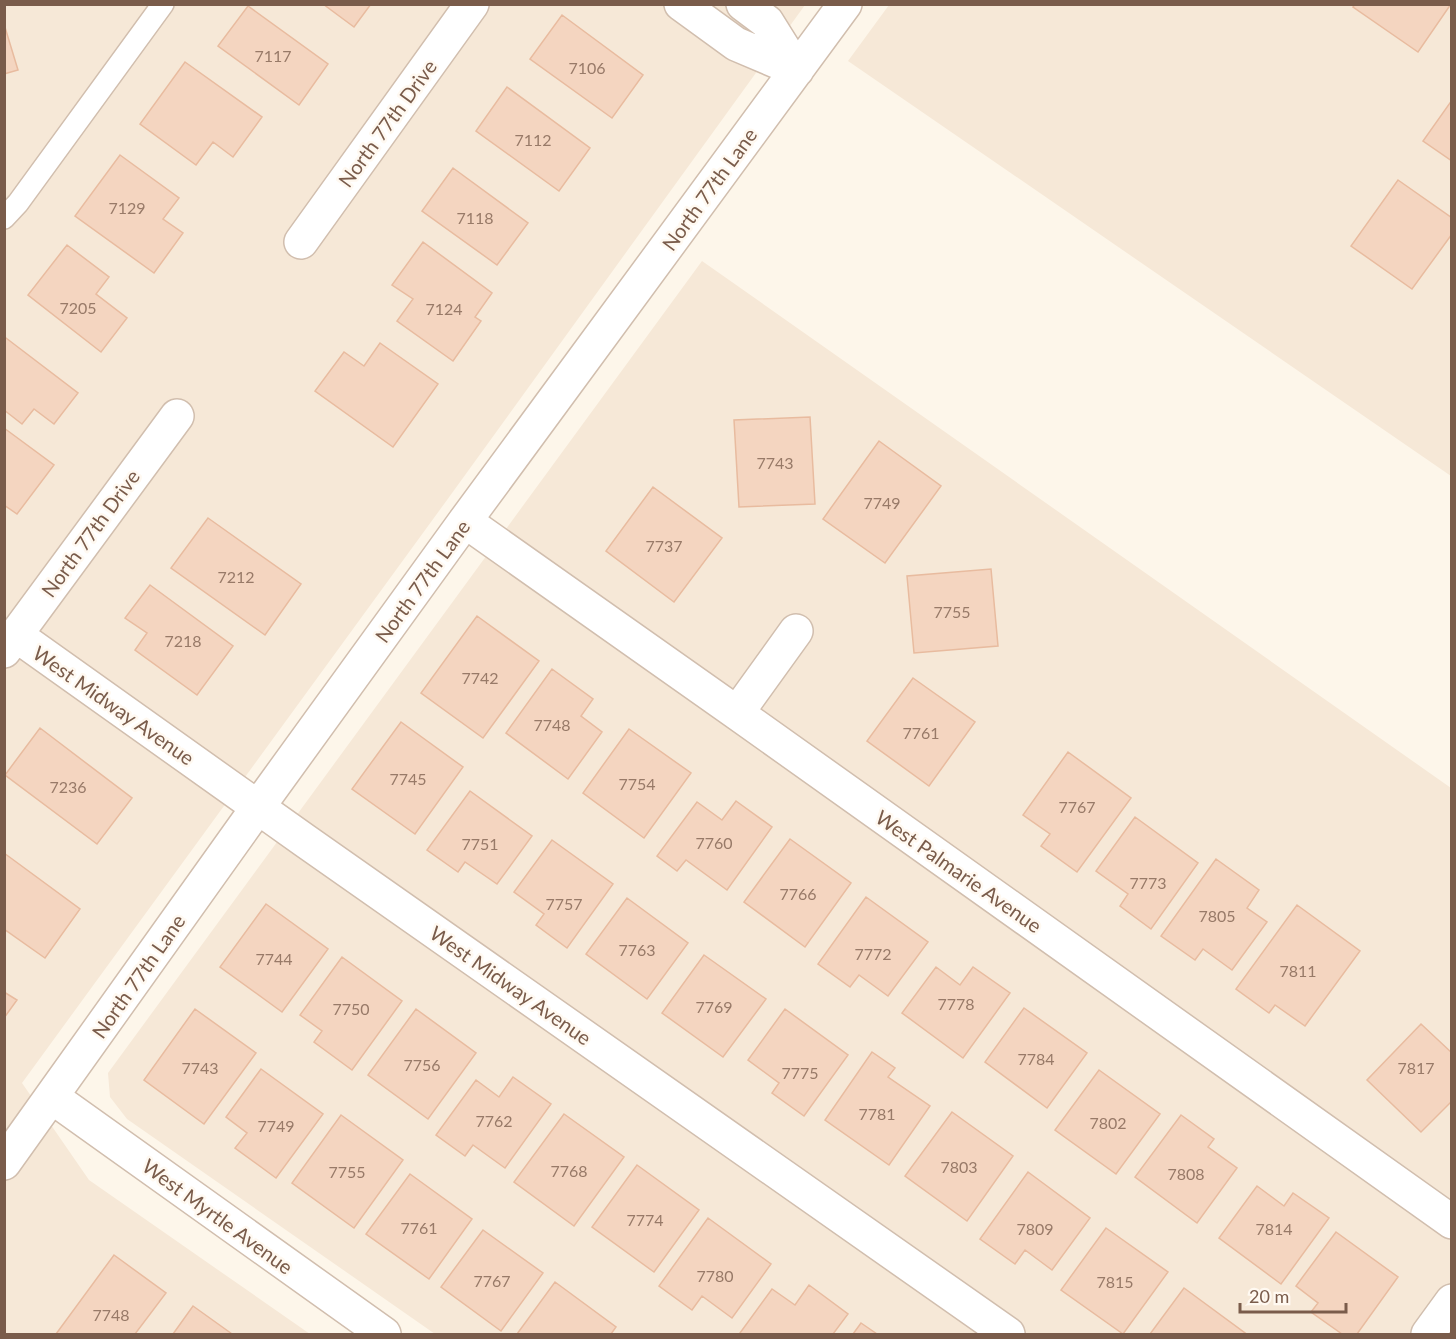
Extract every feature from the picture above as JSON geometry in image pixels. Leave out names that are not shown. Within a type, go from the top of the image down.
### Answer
[{"type":"street","name":"North 77th Drive","points":[[301,242],[472,4]]},
{"type":"street","points":[[681,4],[736,44],[797,70]]},
{"type":"street","points":[[743,4],[767,22],[797,70]]},
{"type":"street","name":"North 77th Lane","points":[[4,1163],[465,521],[845,4]]},
{"type":"street","name":"North 77th Drive","points":[[10,643],[177,416]]},
{"type":"street","name":"West Palmarie Avenue","points":[[465,521],[1452,1222]]},
{"type":"street","points":[[737,713],[796,631]]},
{"type":"street","name":"West Midway Avenue","points":[[10,643],[258,807],[1008,1335]]},
{"type":"street","name":"West Myrtle Avenue","points":[[52,1097],[384,1335]]},
{"type":"street","points":[[1428,1335],[1452,1301]]},
{"type":"lane","points":[[4,218],[18,203],[163,4]]},
{"type":"shaded area","points":[[4,5],[805,5],[22,1083],[89,1180],[310,1334],[5,1334]]},
{"type":"shaded area","points":[[889,5],[1451,5],[1451,476],[848,61]]},
{"type":"shaded area","points":[[702,261],[1451,788],[1451,1334],[435,1334],[127,1119],[110,1097],[108,1073]]},
{"type":"building","points":[[323,4],[371,4],[354,27]]},
{"type":"building","points":[[1355,4],[1451,4],[1418,52],[1353,7]]},
{"type":"building","points":[[248,6],[328,64],[299,105],[218,46]]},
{"type":"building","points":[[562,15],[643,75],[612,118],[530,59]]},
{"type":"building","points":[[4,24],[18,70],[4,74]]},
{"type":"building","points":[[185,62],[262,117],[233,157],[213,142],[196,165],[140,124]]},
{"type":"building","points":[[507,87],[590,148],[559,191],[476,131]]},
{"type":"building","points":[[1452,100],[1452,161],[1423,141]]},
{"type":"building","points":[[120,155],[179,198],[163,219],[183,233],[154,273],[75,216]]},
{"type":"building","points":[[453,168],[528,223],[497,265],[422,211]]},
{"type":"building","points":[[1398,180],[1452,218],[1452,234],[1412,289],[1351,246]]},
{"type":"building","points":[[423,242],[492,293],[475,317],[481,321],[453,361],[397,321],[413,299],[392,285]]},
{"type":"building","points":[[67,245],[109,277],[96,294],[127,318],[101,352],[28,295]]},
{"type":"building","points":[[6,338],[78,393],[54,424],[34,409],[22,424],[4,410],[4,340]]},
{"type":"building","points":[[380,343],[438,384],[393,447],[315,391],[344,352],[364,366]]},
{"type":"building","points":[[810,417],[815,504],[739,507],[734,420]]},
{"type":"building","points":[[4,428],[54,465],[17,514],[4,505]]},
{"type":"building","points":[[879,441],[941,486],[885,563],[823,519]]},
{"type":"building","points":[[653,487],[722,538],[674,602],[606,551]]},
{"type":"building","points":[[208,518],[301,584],[265,635],[171,568]]},
{"type":"building","points":[[991,569],[998,646],[914,653],[907,576]]},
{"type":"building","points":[[150,585],[233,646],[197,695],[135,650],[147,633],[125,618]]},
{"type":"building","points":[[477,616],[539,661],[483,738],[421,693]]},
{"type":"building","points":[[552,669],[593,699],[581,716],[602,732],[568,779],[506,733]]},
{"type":"building","points":[[913,678],[975,722],[929,786],[867,741]]},
{"type":"building","points":[[401,722],[463,767],[415,834],[352,789]]},
{"type":"building","points":[[40,728],[132,798],[97,844],[5,775]]},
{"type":"building","points":[[629,729],[691,773],[644,838],[583,793]]},
{"type":"building","points":[[1068,752],[1131,798],[1077,872],[1041,846],[1050,834],[1023,815]]},
{"type":"building","points":[[470,791],[532,836],[497,884],[465,862],[458,872],[427,850]]},
{"type":"building","points":[[736,801],[772,827],[727,890],[686,860],[677,871],[657,856],[697,802],[722,820]]},
{"type":"building","points":[[1135,817],[1198,863],[1151,929],[1120,906],[1128,894],[1096,871]]},
{"type":"building","points":[[790,839],[851,883],[805,947],[744,902]]},
{"type":"building","points":[[552,840],[613,884],[567,948],[536,925],[544,914],[514,892]]},
{"type":"building","points":[[4,853],[80,909],[45,958],[4,929]]},
{"type":"building","points":[[1216,859],[1259,890],[1247,908],[1267,922],[1232,970],[1203,949],[1195,960],[1161,936]]},
{"type":"building","points":[[866,897],[928,942],[888,996],[859,975],[850,987],[818,964]]},
{"type":"building","points":[[627,898],[688,943],[647,999],[586,954]]},
{"type":"building","points":[[266,904],[328,949],[282,1012],[220,967]]},
{"type":"building","points":[[1297,905],[1360,951],[1305,1026],[1275,1005],[1269,1013],[1236,989]]},
{"type":"building","points":[[704,955],[766,999],[723,1057],[662,1013]]},
{"type":"building","points":[[342,957],[402,1001],[352,1070],[314,1042],[322,1031],[300,1015]]},
{"type":"building","points":[[936,967],[960,985],[973,967],[1010,993],[963,1058],[902,1013]]},
{"type":"building","points":[[4,992],[17,1000],[4,1018]]},
{"type":"building","points":[[1024,1008],[1087,1053],[1047,1108],[985,1062]]},
{"type":"building","points":[[195,1009],[256,1053],[204,1124],[144,1080]]},
{"type":"building","points":[[416,1009],[476,1053],[428,1119],[368,1075]]},
{"type":"building","points":[[785,1009],[848,1055],[804,1116],[772,1093],[779,1083],[748,1060]]},
{"type":"building","points":[[1421,1024],[1452,1053],[1452,1101],[1421,1132],[1367,1080]]},
{"type":"building","points":[[872,1052],[895,1068],[888,1077],[930,1106],[889,1165],[825,1120]]},
{"type":"building","points":[[261,1069],[323,1114],[276,1178],[235,1148],[247,1133],[226,1117]]},
{"type":"building","points":[[1099,1070],[1160,1114],[1116,1174],[1055,1130]]},
{"type":"building","points":[[513,1077],[551,1104],[505,1168],[473,1145],[465,1156],[436,1135],[476,1080],[499,1097]]},
{"type":"building","points":[[952,1112],[1013,1156],[967,1221],[905,1176]]},
{"type":"building","points":[[564,1114],[624,1157],[574,1226],[514,1182]]},
{"type":"building","points":[[341,1115],[403,1160],[354,1228],[292,1183]]},
{"type":"building","points":[[1181,1115],[1214,1139],[1208,1147],[1237,1168],[1197,1223],[1135,1177]]},
{"type":"building","points":[[637,1165],[699,1210],[654,1272],[592,1227]]},
{"type":"building","points":[[1028,1172],[1090,1218],[1052,1270],[1025,1250],[1015,1264],[980,1239]]},
{"type":"building","points":[[410,1174],[472,1219],[429,1279],[366,1234]]},
{"type":"building","points":[[1257,1186],[1284,1206],[1293,1193],[1329,1218],[1281,1284],[1219,1238]]},
{"type":"building","points":[[708,1218],[771,1264],[732,1318],[702,1296],[692,1310],[659,1286]]},
{"type":"building","points":[[1106,1228],[1168,1272],[1123,1334],[1061,1290]]},
{"type":"building","points":[[483,1230],[543,1273],[501,1331],[441,1287]]},
{"type":"building","points":[[1336,1232],[1398,1277],[1357,1334],[1342,1334],[1311,1312],[1318,1303],[1296,1286]]},
{"type":"building","points":[[114,1255],[166,1293],[135,1334],[56,1334]]},
{"type":"building","points":[[555,1282],[616,1327],[611,1334],[517,1334]]},
{"type":"building","points":[[809,1285],[848,1314],[833,1334],[740,1333],[772,1289],[795,1305]]},
{"type":"building","points":[[1184,1288],[1245,1333],[1150,1334]]},
{"type":"building","points":[[193,1306],[232,1334],[173,1334]]},
{"type":"building","points":[[861,1323],[877,1334],[853,1334]]}]
